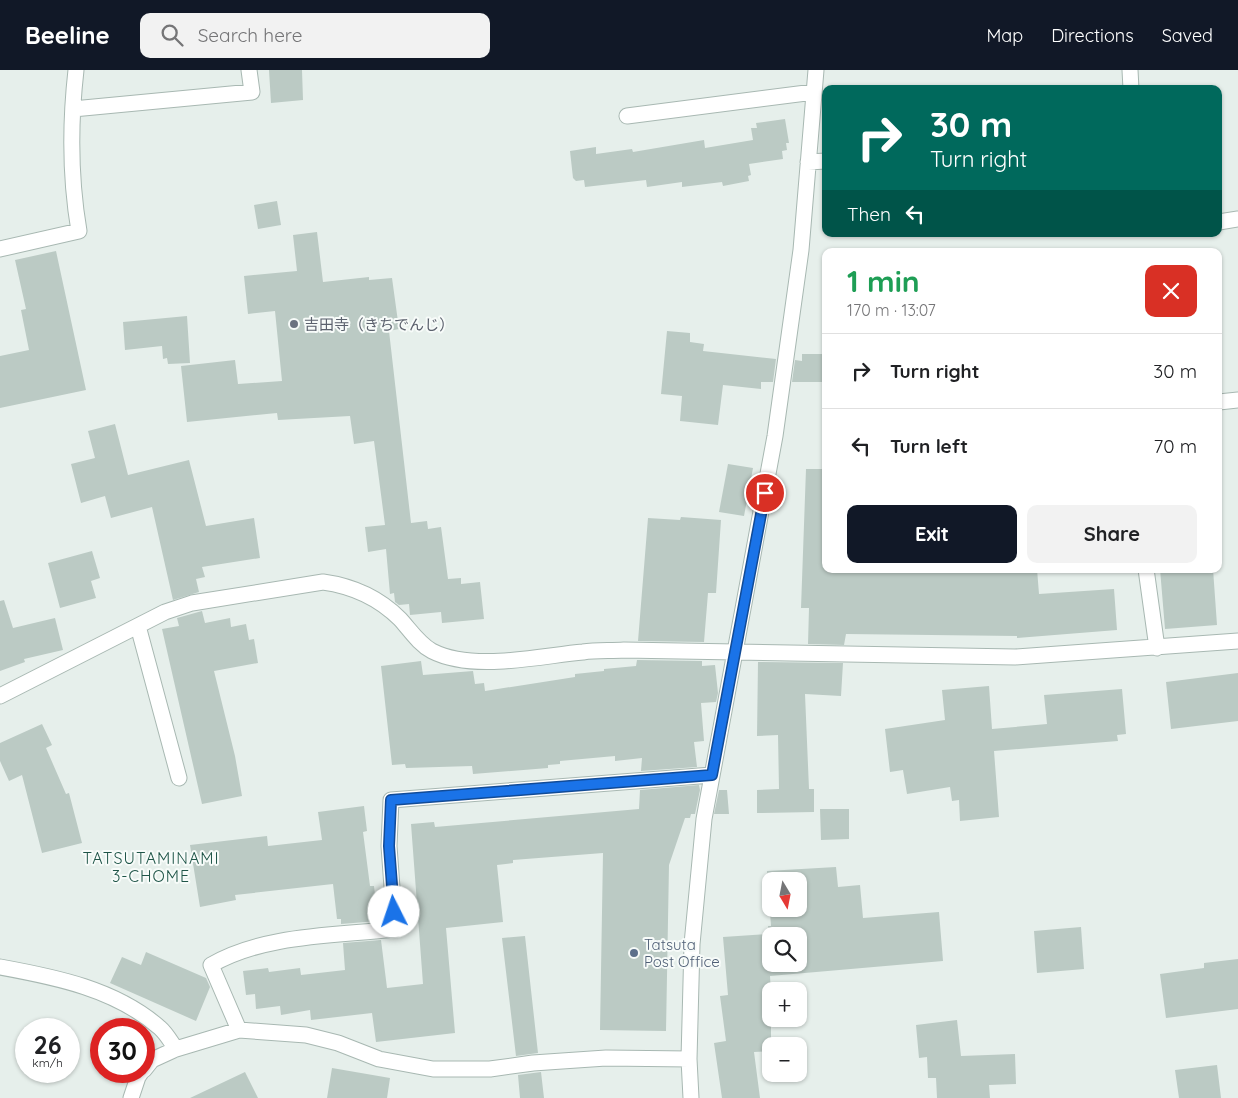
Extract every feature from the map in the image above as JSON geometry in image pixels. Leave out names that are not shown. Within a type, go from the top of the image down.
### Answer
[{"type":"street","points":[[0,249],[79,232],[74,206],[71,151],[76,70]]},
{"type":"street","points":[[73,109],[252,92],[249,70]]},
{"type":"street","points":[[691,1098],[689,1059],[692,944],[704,819],[775,436],[801,250],[816,70]]},
{"type":"street","points":[[1130,70],[1131,85]]},
{"type":"street","points":[[627,116],[814,92]]},
{"type":"street","points":[[808,162],[822,161]]},
{"type":"street","points":[[1222,221],[1238,218]]},
{"type":"street","points":[[1222,402],[1238,400]]},
{"type":"street","points":[[1147,573],[1157,648]]},
{"type":"street","points":[[0,696],[165,612],[192,603],[323,582],[339,584],[358,590],[380,603],[399,619],[415,638],[432,651],[452,657],[485,661],[585,651],[1015,657],[1238,641]]},
{"type":"street","points":[[138,626],[178,778]]},
{"type":"street","points":[[239,1030],[211,965],[247,948],[280,942],[395,929],[389,846],[391,800],[712,775]]},
{"type":"street","points":[[0,966],[77,982],[130,1007],[161,1028],[176,1049]]},
{"type":"street","points":[[155,1059],[176,1049],[239,1030],[306,1035],[338,1043],[379,1059],[433,1068],[490,1069],[533,1063],[606,1058],[689,1059]]},
{"type":"street","points":[[131,1098],[136,1083]]},
{"type":"building","points":[[269,70],[302,70],[303,100],[271,103]]},
{"type":"building","points":[[785,119],[789,143],[786,143],[787,150],[782,151],[783,159],[749,164],[751,175],[748,176],[749,181],[723,186],[722,182],[682,187],[682,182],[647,187],[646,180],[585,187],[584,180],[576,181],[573,178],[570,151],[596,147],[596,154],[632,149],[633,152],[704,140],[705,148],[753,140],[751,128],[757,128],[756,123]]},
{"type":"building","points":[[277,201],[281,225],[258,229],[254,205]]},
{"type":"building","points":[[317,232],[323,282],[369,277],[369,280],[392,278],[399,329],[389,331],[411,523],[427,521],[428,529],[441,527],[448,579],[461,578],[461,584],[480,582],[484,619],[442,623],[441,612],[410,615],[409,604],[399,605],[395,602],[394,593],[390,594],[386,549],[368,552],[365,527],[385,525],[374,441],[354,444],[350,416],[278,420],[277,413],[187,422],[181,366],[235,360],[238,384],[282,381],[275,311],[248,314],[244,276],[297,271],[293,235]]},
{"type":"building","points":[[56,251],[86,390],[0,408],[0,356],[29,350],[21,310],[26,309],[15,260]]},
{"type":"building","points":[[187,316],[190,363],[168,364],[167,358],[163,359],[162,346],[125,350],[123,322]]},
{"type":"building","points":[[667,331],[690,333],[690,342],[704,344],[703,351],[776,359],[773,382],[761,382],[761,389],[723,385],[718,425],[680,421],[682,396],[661,394]]},
{"type":"building","points":[[802,354],[822,354],[822,382],[792,382],[795,360],[802,361]]},
{"type":"building","points":[[115,424],[128,475],[189,460],[206,526],[254,518],[260,558],[202,567],[205,577],[196,579],[199,592],[173,600],[152,507],[111,518],[105,496],[81,503],[71,464],[95,458],[88,431]]},
{"type":"building","points":[[728,464],[753,468],[744,516],[719,512]]},
{"type":"building","points":[[806,469],[822,469],[822,573],[1037,573],[1039,594],[1114,589],[1117,630],[1017,638],[1017,636],[846,634],[844,645],[808,644],[809,608],[801,608]]},
{"type":"building","points":[[681,517],[721,520],[716,593],[708,593],[704,642],[638,641],[648,518],[680,520]]},
{"type":"building","points":[[92,551],[100,578],[91,581],[96,598],[60,608],[48,563]]},
{"type":"building","points":[[1160,573],[1213,573],[1217,625],[1165,629]]},
{"type":"building","points":[[4,600],[13,628],[55,618],[63,650],[24,659],[25,662],[0,671],[0,601]]},
{"type":"building","points":[[202,611],[205,623],[230,618],[231,627],[246,624],[249,640],[254,639],[258,663],[214,671],[235,756],[242,796],[202,804],[162,629],[179,626],[177,618]]},
{"type":"building","points":[[637,660],[702,661],[702,666],[715,665],[718,693],[716,702],[701,703],[704,741],[694,742],[697,767],[641,771],[642,758],[615,761],[615,756],[560,761],[560,764],[548,765],[548,768],[473,774],[472,766],[406,768],[405,764],[392,765],[381,666],[421,661],[423,675],[473,671],[475,684],[484,683],[485,691],[575,677],[575,674],[604,671],[604,669],[636,666]]},
{"type":"building","points":[[758,662],[843,663],[841,696],[805,694],[809,789],[814,789],[814,812],[757,813],[757,790],[779,789],[778,735],[757,736]]},
{"type":"building","points":[[1238,673],[1238,721],[1171,729],[1166,682]]},
{"type":"building","points":[[989,686],[992,729],[1047,724],[1044,695],[1122,689],[1126,734],[1117,735],[1118,741],[994,751],[999,817],[960,821],[959,800],[952,801],[950,787],[907,794],[903,770],[890,772],[885,729],[945,720],[942,690]]},
{"type":"building","points":[[42,724],[52,745],[46,748],[66,794],[69,793],[82,843],[42,853],[22,775],[9,781],[0,761],[0,743]]},
{"type":"building","points":[[699,785],[700,790],[695,814],[691,814],[690,818],[685,818],[669,865],[666,1031],[600,1030],[603,853],[513,860],[513,863],[497,865],[503,922],[446,928],[455,1033],[376,1042],[372,1013],[311,1020],[310,1010],[281,1015],[280,1006],[256,1009],[255,994],[246,995],[243,971],[268,968],[269,972],[300,968],[301,975],[345,970],[343,943],[381,940],[387,988],[423,984],[411,824],[434,822],[435,827],[639,809],[640,790]]},
{"type":"building","points":[[719,790],[727,790],[729,814],[714,814]]},
{"type":"building","points":[[364,806],[367,831],[363,832],[370,886],[374,886],[378,921],[341,924],[341,919],[337,919],[333,884],[235,895],[236,900],[200,907],[190,845],[267,836],[268,846],[322,840],[318,812]]},
{"type":"building","points":[[820,809],[849,809],[849,839],[821,840]]},
{"type":"building","points":[[836,867],[838,887],[860,885],[863,918],[939,912],[943,961],[770,976],[770,982],[762,982],[762,1027],[771,1027],[771,1037],[762,1037],[762,1052],[754,1052],[760,1098],[722,1098],[714,1043],[726,1041],[720,996],[728,995],[723,937],[762,934],[762,972],[807,972],[807,927],[768,926],[771,926],[770,918],[808,918],[808,872],[767,872]]},
{"type":"building","points":[[1081,927],[1084,969],[1037,973],[1034,931]]},
{"type":"building","points":[[525,936],[538,1053],[516,1056],[502,938]]},
{"type":"building","points":[[146,952],[206,978],[210,987],[196,1021],[110,983],[122,957],[141,965]]},
{"type":"building","points":[[1238,959],[1238,1009],[1166,1018],[1160,974],[1204,968],[1204,963]]},
{"type":"building","points":[[957,1020],[961,1056],[1015,1054],[1016,1084],[989,1085],[990,1098],[937,1098],[936,1078],[928,1078],[927,1057],[919,1058],[916,1025]]},
{"type":"building","points":[[1217,1065],[1221,1098],[1179,1098],[1175,1070]]},
{"type":"building","points":[[332,1068],[390,1078],[387,1098],[327,1098]]},
{"type":"building","points":[[245,1072],[258,1098],[190,1098]]},
{"type":"building","points":[[541,1072],[544,1098],[520,1098],[518,1075]]},
{"type":"place","name":"吉田寺（きちでんじ）","points":[[294,324]]},
{"type":"place","name":"Tatsuta Post Office","points":[[634,953]]},
{"type":"district","name":"TATSUTAMINAMI 3-CHOME","points":[[151,867]]},
{"type":"route","points":[[394,912],[389,846],[391,800],[712,775],[765,493]]}]
